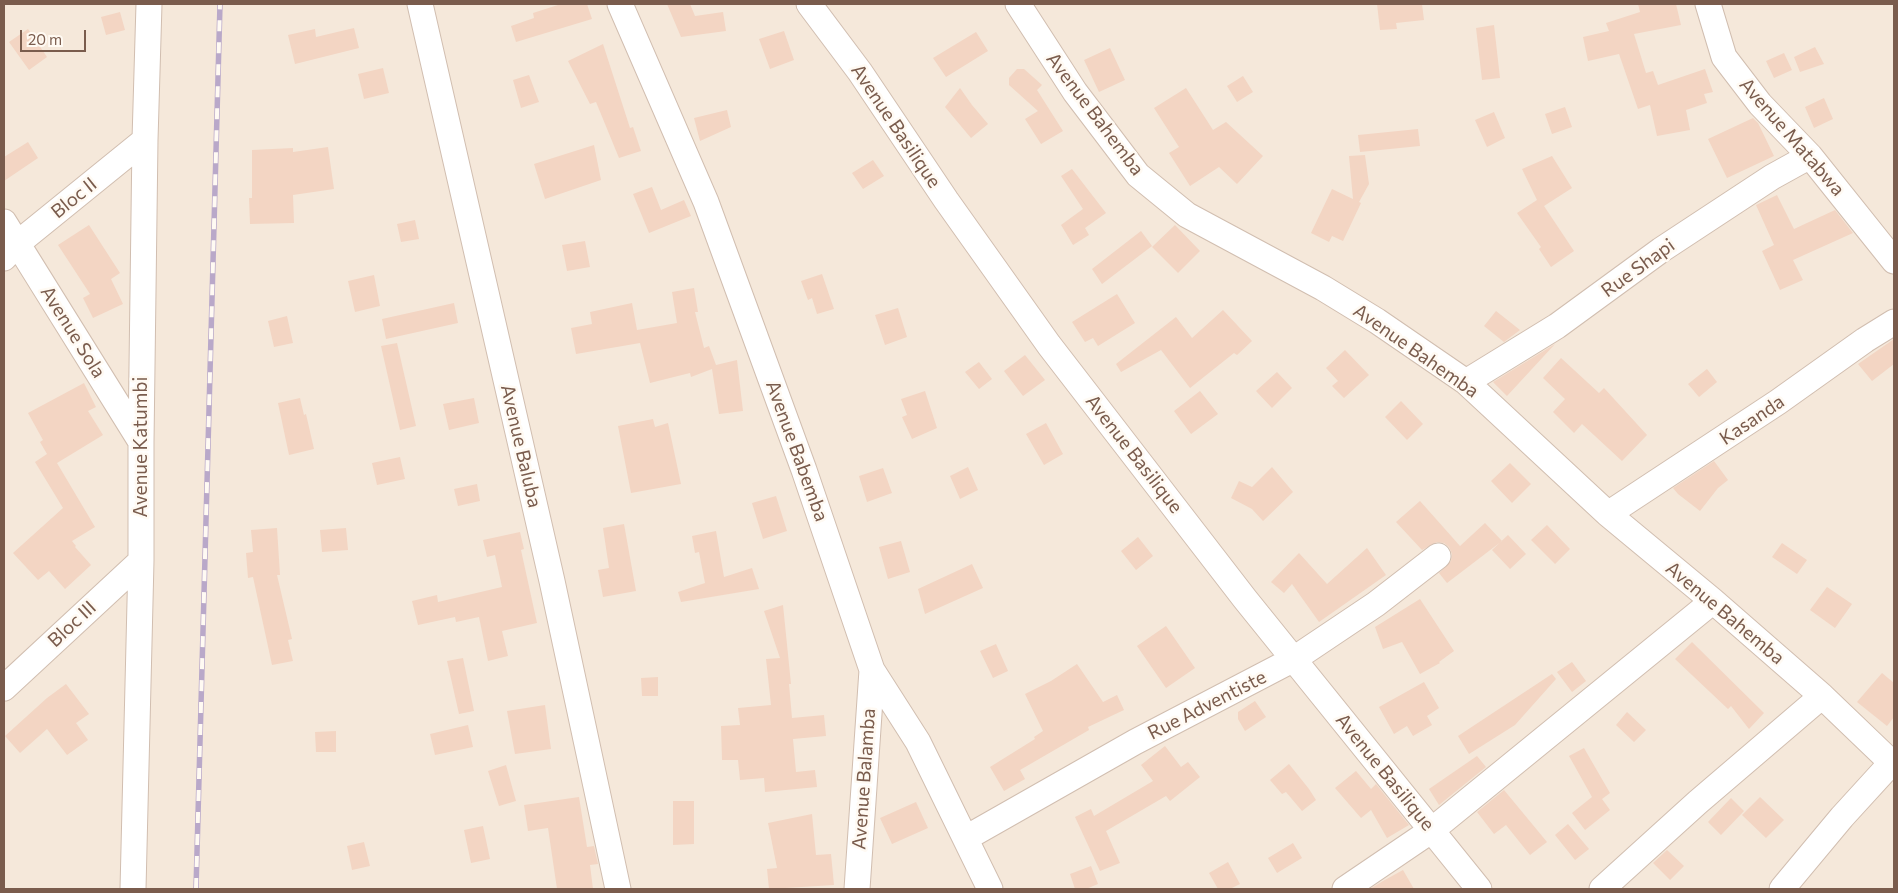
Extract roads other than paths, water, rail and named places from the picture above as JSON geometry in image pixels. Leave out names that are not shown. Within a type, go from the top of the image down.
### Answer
[{"type":"street","name":"Avenue Katumbi","points":[[133,889],[141,560],[140,442],[149,4]]},
{"type":"street","name":"Avenue Baluba","points":[[420,4],[552,581],[618,889]]},
{"type":"street","name":"Avenue Babemba","points":[[620,4],[706,202],[804,470],[872,670],[918,742],[990,889]]},
{"type":"street","name":"Avenue Basilique","points":[[809,4],[860,72],[946,200],[1049,345],[1245,599],[1479,889]]},
{"type":"street","name":"Avenue Bahemba","points":[[1018,4],[1076,92],[1138,175],[1187,215],[1323,288],[1377,321],[1466,382],[1608,514],[1713,601],[1894,762]]},
{"type":"street","name":"Avenue Matabwa","points":[[1708,4],[1724,57],[1760,104],[1810,156],[1894,261]]},
{"type":"street","name":"Bloc II","points":[[11,250],[145,140]]},
{"type":"street","name":"Rue Shapi","points":[[1466,382],[1558,326],[1661,250],[1772,177],[1810,156]]},
{"type":"street","name":"Avenue Sola","points":[[4,222],[11,250],[140,442]]},
{"type":"street","name":"Kasanda","points":[[1608,514],[1754,418],[1865,340],[1894,322]]},
{"type":"street","name":"Rue Adventiste","points":[[966,838],[1135,742],[1294,659],[1376,604],[1438,556]]},
{"type":"street","name":"Bloc III","points":[[4,688],[141,560]]},
{"type":"street","points":[[1345,889],[1432,830],[1713,601]]},
{"type":"street","name":"Avenue Balamba","points":[[857,889],[872,670]]},
{"type":"street","points":[[1602,889],[1698,802],[1822,696]]},
{"type":"street","points":[[1782,889],[1842,817],[1894,762]]},
{"type":"railway","points":[[196,889],[220,4]]}]
